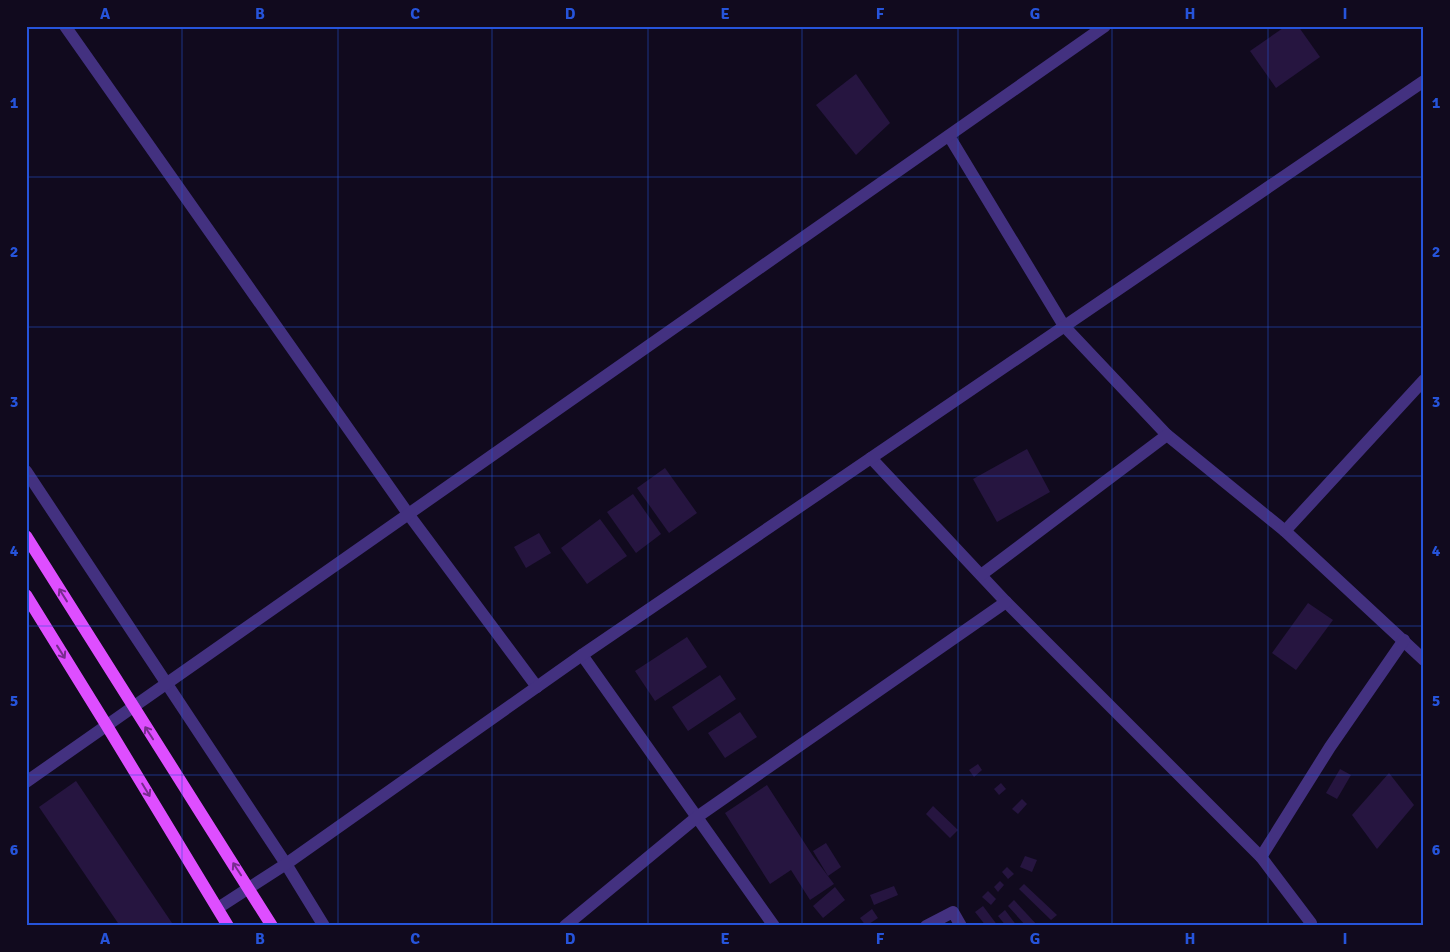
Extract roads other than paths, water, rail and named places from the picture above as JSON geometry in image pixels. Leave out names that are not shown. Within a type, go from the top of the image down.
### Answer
[{"type":"main road","points":[[26,536],[272,926]]},
{"type":"main road","points":[[26,596],[228,926]]},
{"type":"street","points":[[65,26],[409,515],[537,687]]},
{"type":"street","points":[[26,782],[1105,26]]},
{"type":"street","points":[[218,908],[286,864],[582,655],[1424,81]]},
{"type":"street","points":[[949,136],[1064,326],[1167,436],[1285,531],[1424,660]]},
{"type":"street","points":[[1285,531],[1424,380]]},
{"type":"street","points":[[981,575],[1167,436]]},
{"type":"street","points":[[871,458],[1006,602],[1261,857],[1311,923],[1310,926]]},
{"type":"street","points":[[26,471],[286,864],[324,926]]},
{"type":"street","points":[[565,926],[697,817],[1006,602]]},
{"type":"street","points":[[1261,857],[1330,746],[1404,640]]},
{"type":"street","points":[[582,655],[774,926]]},
{"type":"street","points":[[926,926],[953,912],[961,926]]}]
